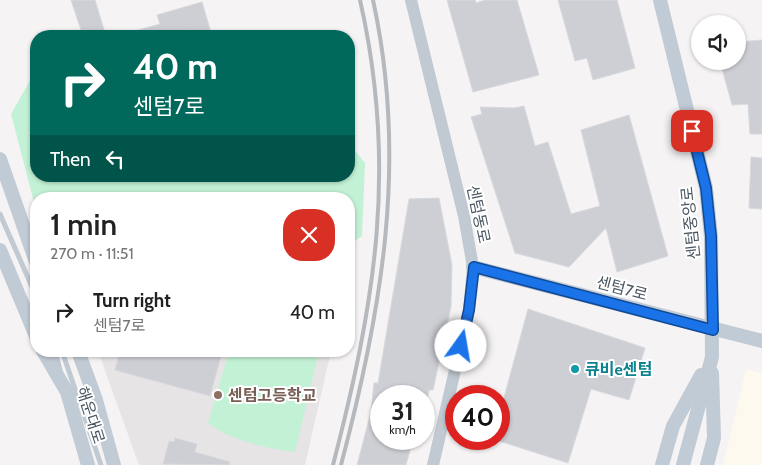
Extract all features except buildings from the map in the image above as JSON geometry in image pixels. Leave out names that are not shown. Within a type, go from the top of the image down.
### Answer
[{"type":"main road","name":"센텀중앙로","points":[[660,0],[706,188],[711,236],[714,438],[707,465]]},
{"type":"main road","points":[[0,159],[30,245]]},
{"type":"main road","points":[[0,250],[30,322]]},
{"type":"main road","name":"센텀7로","points":[[474,267],[713,330],[762,341]]},
{"type":"main road","name":"해운대로","points":[[47,357],[67,392],[88,465]]},
{"type":"main road","name":"해운대로","points":[[80,357],[99,409],[114,465]]},
{"type":"main road","name":"센텀중앙로","points":[[662,465],[672,426],[712,357]]},
{"type":"main road","name":"센텀중앙로","points":[[683,465],[712,357]]},
{"type":"street","name":"센텀동로","points":[[411,0],[464,216],[474,267],[469,310],[433,465]]},
{"type":"lane","points":[[0,214],[30,282]]},
{"type":"lane","points":[[57,357],[67,392]]},
{"type":"lane","points":[[64,357],[102,465]]},
{"type":"shaded area","name":"센텀고등학교","points":[[100,357],[330,357],[305,465],[139,465]]},
{"type":"shaded area","points":[[746,369],[762,373],[762,465],[723,465]]},
{"type":"green space","points":[[30,81],[30,182],[355,182],[355,150],[365,163],[362,236],[355,241],[355,192],[31,192],[11,114]]},
{"type":"green space","points":[[227,357],[318,357],[295,452],[274,449],[238,439],[216,429],[208,423]]},
{"type":"railway","points":[[333,465],[360,347],[370,291],[376,234],[379,178],[378,120],[371,61],[360,0]]},
{"type":"railway","points":[[341,465],[368,349],[386,234],[389,177],[389,118],[383,60],[373,0]]},
{"type":"place","name":"큐비e센텀","points":[[575,369]]},
{"type":"place","name":"센텀고등학교","points":[[218,395]]},
{"type":"route","points":[[461,346],[469,310],[474,267],[713,330],[711,236],[706,188],[692,131]]}]
